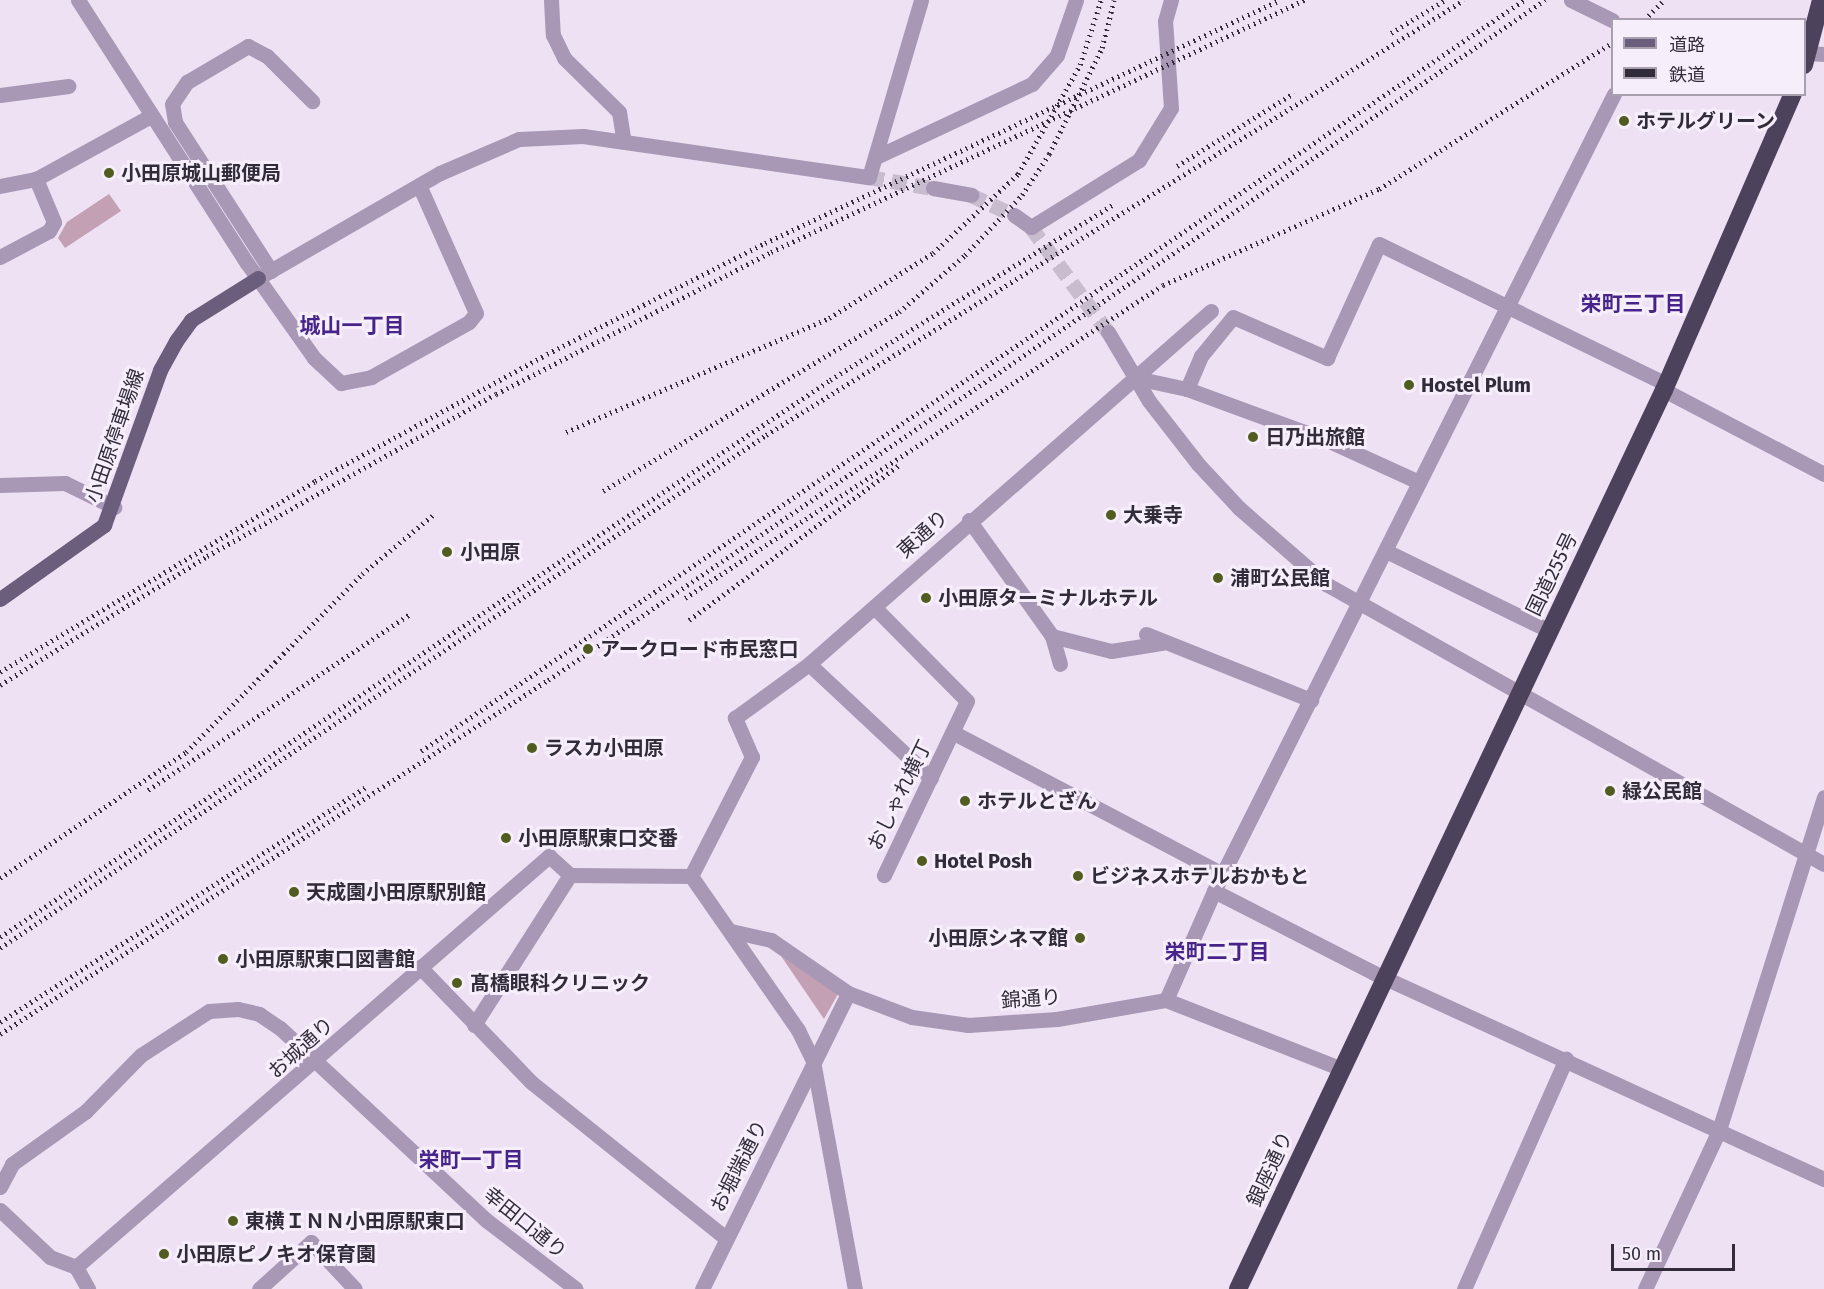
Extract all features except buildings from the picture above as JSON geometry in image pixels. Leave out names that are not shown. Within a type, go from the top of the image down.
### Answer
[{"type":"highway","points":[[1812,57],[1809,30],[1821,0]]},
{"type":"highway","name":"国道255号","points":[[1342,1069],[1665,387],[1792,96]]},
{"type":"highway","name":"銀座通り","points":[[1238,1289],[1342,1069]]},
{"type":"main road","name":"小田原停車場線","points":[[0,599],[91,540],[114,507],[160,370],[176,341],[191,320],[264,274]]},
{"type":"street","points":[[78,0],[149,117],[264,274]]},
{"type":"street","points":[[551,0],[553,34],[564,58],[619,112],[624,142]]},
{"type":"street","points":[[264,274],[418,185],[489,147],[519,139],[546,135],[624,142],[869,177],[921,0]]},
{"type":"street","points":[[876,157],[1032,84],[1057,55],[1076,0]]},
{"type":"street","points":[[1014,215],[1031,227],[1139,160],[1172,108],[1165,21],[1171,0]]},
{"type":"street","points":[[1571,0],[1611,20]]},
{"type":"street","points":[[312,100],[267,56],[248,46],[187,82],[172,104],[175,122],[314,358],[340,383],[371,377],[469,322],[476,313],[474,304],[418,185]]},
{"type":"street","points":[[0,95],[68,86]]},
{"type":"street","points":[[1342,1069],[1166,1000],[1222,874],[1613,96]]},
{"type":"street","points":[[0,186],[36,179],[149,117]]},
{"type":"street","points":[[0,257],[49,231],[54,222],[36,179]]},
{"type":"street","points":[[933,188],[970,195]]},
{"type":"street","points":[[1186,389],[1201,356],[1233,317],[1327,358],[1379,244],[1507,304],[1824,474]]},
{"type":"street","name":"東通り","points":[[691,876],[752,757],[735,718],[808,664],[874,608],[969,520],[1211,311]]},
{"type":"street","points":[[1108,332],[1136,378],[1198,464],[1239,508],[1358,606],[1824,864]]},
{"type":"street","points":[[1136,378],[1186,389],[1329,441],[1419,482]]},
{"type":"street","points":[[0,484],[65,483],[114,507]]},
{"type":"street","points":[[969,520],[1052,636],[1060,664]]},
{"type":"street","points":[[1386,551],[1550,632]]},
{"type":"street","name":"おしゃれ横丁","points":[[874,608],[967,701],[954,733],[884,875]]},
{"type":"street","points":[[1146,634],[1311,700]]},
{"type":"street","points":[[1052,636],[1111,651],[1168,643]]},
{"type":"street","points":[[808,664],[931,778]]},
{"type":"street","points":[[954,733],[1222,874]]},
{"type":"street","points":[[1645,1289],[1719,1130],[1803,851],[1824,797]]},
{"type":"street","name":"お城通り","points":[[76,1268],[318,1062],[420,967],[549,856],[570,875]]},
{"type":"street","points":[[474,1025],[570,875],[691,876],[798,1030],[813,1061],[855,1289]]},
{"type":"street","points":[[1215,891],[1384,978],[1566,1059],[1824,1179]]},
{"type":"street","name":"錦通り","points":[[731,931],[771,940],[848,993],[880,1009],[968,1025],[1082,1016],[1166,1000]]},
{"type":"street","points":[[420,967],[531,1082],[726,1238]]},
{"type":"street","name":"お堀端通り","points":[[702,1289],[848,993]]},
{"type":"street","name":"幸田口通り","points":[[0,1187],[12,1164],[86,1111],[141,1055],[209,1011],[259,1014],[318,1062],[486,1221],[576,1289]]},
{"type":"street","points":[[1464,1289],[1566,1059]]},
{"type":"street","points":[[0,1210],[51,1257],[76,1268],[88,1289]]},
{"type":"street","points":[[259,1289],[311,1242],[355,1289]]},
{"type":"shaded area","points":[[109,194],[121,211],[65,248],[58,238],[67,222]]},
{"type":"shaded area","points":[[781,956],[838,994],[824,1019]]},
{"type":"tunnel","points":[[869,177],[933,188]]},
{"type":"tunnel","points":[[971,195],[1014,215]]},
{"type":"tunnel","points":[[1031,227],[1108,332]]},
{"type":"railway","points":[[566,432],[829,318],[933,253],[1018,174],[1080,65],[1101,0]]},
{"type":"railway","points":[[603,491],[899,312],[965,255],[1022,195],[1049,154],[1102,48],[1114,0]]},
{"type":"railway","points":[[0,672],[315,481],[547,354],[765,243],[1280,0]]},
{"type":"railway","points":[[0,685],[207,556],[496,394],[771,252],[1304,0]]},
{"type":"railway","points":[[1391,33],[1445,0]]},
{"type":"railway","points":[[0,948],[766,435],[1464,0]]},
{"type":"railway","points":[[421,751],[1524,0]]},
{"type":"railway","points":[[0,1034],[548,680],[1545,0]]},
{"type":"railway","points":[[1646,18],[1664,0]]},
{"type":"railway","points":[[685,598],[1163,285],[1379,189],[1611,44]]},
{"type":"railway","points":[[1177,166],[1294,93]]},
{"type":"railway","points":[[0,937],[830,380],[1112,205]]},
{"type":"railway","points":[[689,620],[899,465]]},
{"type":"railway","points":[[0,878],[186,752],[362,574],[433,515]]},
{"type":"railway","points":[[148,790],[411,613]]},
{"type":"railway","points":[[0,1022],[368,786]]},
{"type":"place","name":"ホテルグリーン","points":[[1624,121]]},
{"type":"place","name":"小田原城山郵便局","points":[[109,173]]},
{"type":"place","name":"Hostel Plum","points":[[1409,385]]},
{"type":"place","name":"日乃出旅館","points":[[1253,437]]},
{"type":"place","name":"大乗寺","points":[[1111,515]]},
{"type":"place","name":"小田原","points":[[447,552]]},
{"type":"place","name":"浦町公民館","points":[[1218,578]]},
{"type":"place","name":"小田原ターミナルホテル","points":[[926,598]]},
{"type":"place","name":"アークロード市民窓口","points":[[588,649]]},
{"type":"place","name":"ラスカ小田原","points":[[532,748]]},
{"type":"place","name":"緑公民館","points":[[1610,791]]},
{"type":"place","name":"ホテルとざん","points":[[965,801]]},
{"type":"place","name":"小田原駅東口交番","points":[[506,838]]},
{"type":"place","name":"Hotel Posh","points":[[922,861]]},
{"type":"place","name":"ビジネスホテルおかもと","points":[[1078,876]]},
{"type":"place","name":"天成園小田原駅別館","points":[[294,892]]},
{"type":"place","name":"小田原シネマ館","points":[[1080,938]]},
{"type":"place","name":"小田原駅東口図書館","points":[[223,959]]},
{"type":"place","name":"髙橋眼科クリニック","points":[[457,983]]},
{"type":"place","name":"東横ＩＮＮ小田原駅東口","points":[[233,1221]]},
{"type":"place","name":"小田原ピノキオ保育園","points":[[164,1254]]},
{"type":"district","name":"栄町三丁目","points":[[1633,304]]},
{"type":"district","name":"城山一丁目","points":[[352,326]]},
{"type":"district","name":"栄町二丁目","points":[[1217,952]]},
{"type":"district","name":"栄町一丁目","points":[[471,1160]]}]
